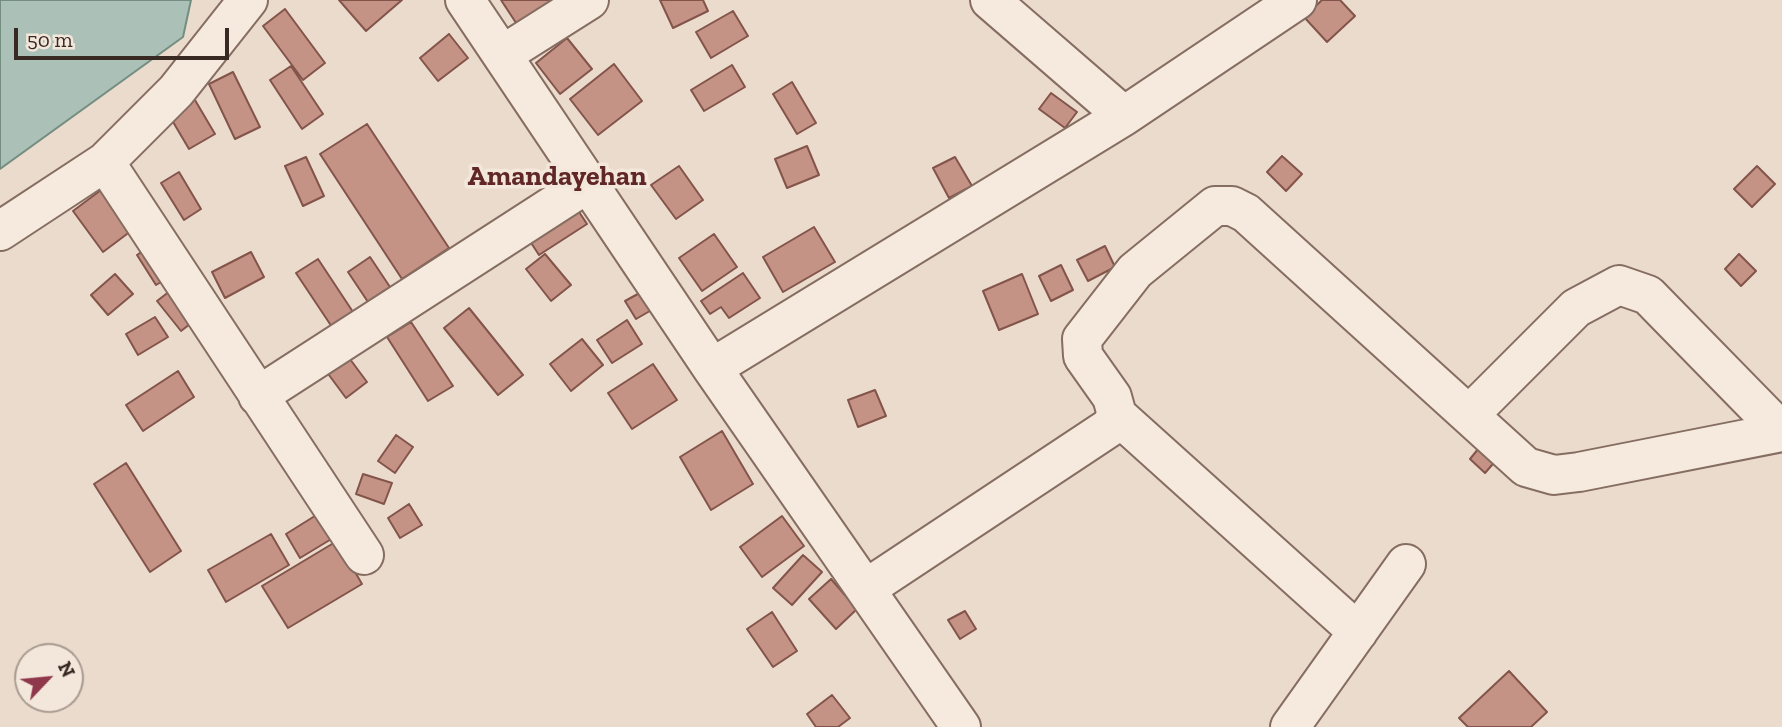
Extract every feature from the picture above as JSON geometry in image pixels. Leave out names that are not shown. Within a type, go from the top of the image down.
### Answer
[{"type":"street","points":[[0,231],[105,162],[176,91],[247,0]]},
{"type":"street","points":[[465,0],[712,368],[961,727]]},
{"type":"street","points":[[502,55],[589,0]]},
{"type":"street","points":[[990,0],[1124,116]]},
{"type":"street","points":[[712,368],[1124,116],[1297,0]]},
{"type":"street","points":[[105,162],[364,555]]},
{"type":"street","points":[[258,396],[588,183]]},
{"type":"street","points":[[1358,632],[1116,415],[1112,397],[1083,356],[1082,339],[1135,271],[1215,206],[1232,206],[1246,213],[1526,467],[1554,475],[1782,432]]},
{"type":"street","points":[[1469,415],[1576,309],[1619,285],[1648,295],[1782,432]]},
{"type":"street","points":[[867,589],[1110,427],[1116,415]]},
{"type":"street","points":[[1290,727],[1406,564]]},
{"type":"shaded area","points":[[0,0],[191,0],[183,37],[0,169]]},
{"type":"building","points":[[339,0],[402,0],[366,31]]},
{"type":"building","points":[[501,0],[570,0],[522,32]]},
{"type":"building","points":[[660,0],[703,0],[708,11],[673,28]]},
{"type":"building","points":[[1322,0],[1340,0],[1355,16],[1327,42],[1304,17]]},
{"type":"building","points":[[285,9],[325,63],[303,80],[263,26]]},
{"type":"building","points":[[733,11],[748,36],[711,58],[696,32]]},
{"type":"building","points":[[449,34],[468,58],[438,81],[420,58]]},
{"type":"building","points":[[567,38],[592,69],[560,94],[536,63]]},
{"type":"building","points":[[614,64],[642,101],[598,135],[570,99]]},
{"type":"building","points":[[732,65],[745,87],[704,111],[691,90]]},
{"type":"building","points":[[291,66],[323,114],[302,129],[270,80]]},
{"type":"building","points":[[233,72],[260,127],[235,139],[209,84]]},
{"type":"building","points":[[792,82],[816,123],[797,134],[773,94]]},
{"type":"building","points":[[1051,93],[1077,112],[1065,128],[1039,109]]},
{"type":"building","points":[[192,95],[215,134],[189,149],[166,110]]},
{"type":"building","points":[[367,124],[449,248],[402,279],[320,154]]},
{"type":"building","points":[[807,146],[819,175],[787,188],[775,159]]},
{"type":"building","points":[[1282,156],[1302,174],[1286,191],[1267,172]]},
{"type":"building","points":[[306,157],[324,196],[303,206],[285,166]]},
{"type":"building","points":[[955,157],[972,186],[949,198],[933,168]]},
{"type":"building","points":[[679,166],[703,200],[676,219],[651,185]]},
{"type":"building","points":[[1757,166],[1775,184],[1752,207],[1734,189]]},
{"type":"building","points":[[179,172],[201,209],[184,220],[161,183]]},
{"type":"building","points":[[109,184],[139,225],[103,252],[73,211]]},
{"type":"building","points":[[570,198],[587,224],[539,255],[522,229]]},
{"type":"building","points":[[814,227],[835,262],[783,292],[763,257]]},
{"type":"building","points":[[714,234],[737,267],[702,291],[679,258]]},
{"type":"building","points":[[152,245],[171,276],[156,285],[137,255]]},
{"type":"building","points":[[1105,246],[1115,267],[1088,281],[1077,260]]},
{"type":"building","points":[[251,252],[264,277],[225,298],[212,272]]},
{"type":"building","points":[[545,254],[571,285],[551,301],[526,269]]},
{"type":"building","points":[[1739,254],[1756,271],[1741,286],[1725,269]]},
{"type":"building","points":[[370,257],[390,287],[368,302],[348,272]]},
{"type":"building","points":[[318,259],[357,318],[336,333],[296,273]]},
{"type":"building","points":[[1061,265],[1073,290],[1051,301],[1039,276]]},
{"type":"building","points":[[743,273],[760,298],[729,318],[721,307],[710,314],[701,301]]},
{"type":"building","points":[[115,274],[133,294],[108,315],[91,295]]},
{"type":"building","points":[[1022,274],[1038,314],[999,330],[983,291]]},
{"type":"building","points":[[179,284],[203,314],[181,331],[157,301]]},
{"type":"building","points":[[645,290],[655,308],[636,319],[625,301]]},
{"type":"building","points":[[469,308],[523,375],[498,395],[444,328]]},
{"type":"building","points":[[155,317],[168,337],[138,355],[126,334]]},
{"type":"building","points":[[627,320],[642,344],[612,363],[597,340]]},
{"type":"building","points":[[411,322],[453,386],[428,401],[387,337]]},
{"type":"building","points":[[582,339],[603,365],[571,391],[550,364]]},
{"type":"building","points":[[344,351],[367,382],[346,398],[323,367]]},
{"type":"building","points":[[653,364],[677,400],[632,429],[608,393]]},
{"type":"building","points":[[178,371],[194,397],[143,431],[126,405]]},
{"type":"building","points":[[875,390],[886,416],[858,427],[848,400]]},
{"type":"building","points":[[722,431],[753,484],[711,510],[680,457]]},
{"type":"building","points":[[396,435],[413,447],[395,473],[378,461]]},
{"type":"building","points":[[1483,443],[1499,457],[1485,473],[1470,459]]},
{"type":"building","points":[[126,463],[181,551],[150,572],[94,484]]},
{"type":"building","points":[[363,474],[392,483],[384,504],[356,494]]},
{"type":"building","points":[[409,504],[422,525],[400,538],[388,518]]},
{"type":"building","points":[[318,514],[333,538],[300,558],[286,534]]},
{"type":"building","points":[[782,516],[804,546],[762,577],[740,547]]},
{"type":"building","points":[[271,534],[289,565],[226,602],[208,570]]},
{"type":"building","points":[[337,541],[362,584],[288,628],[262,586]]},
{"type":"building","points":[[803,555],[822,572],[792,605],[773,588]]},
{"type":"building","points":[[831,579],[857,609],[836,629],[809,599]]},
{"type":"building","points":[[965,611],[976,629],[960,639],[948,620]]},
{"type":"building","points":[[772,612],[797,651],[773,667],[747,629]]},
{"type":"building","points":[[1509,671],[1547,712],[1531,727],[1468,727],[1459,718]]},
{"type":"building","points":[[832,695],[850,718],[838,727],[816,727],[807,714]]},
{"type":"district","name":"Amandayehan","points":[[557,177]]}]
